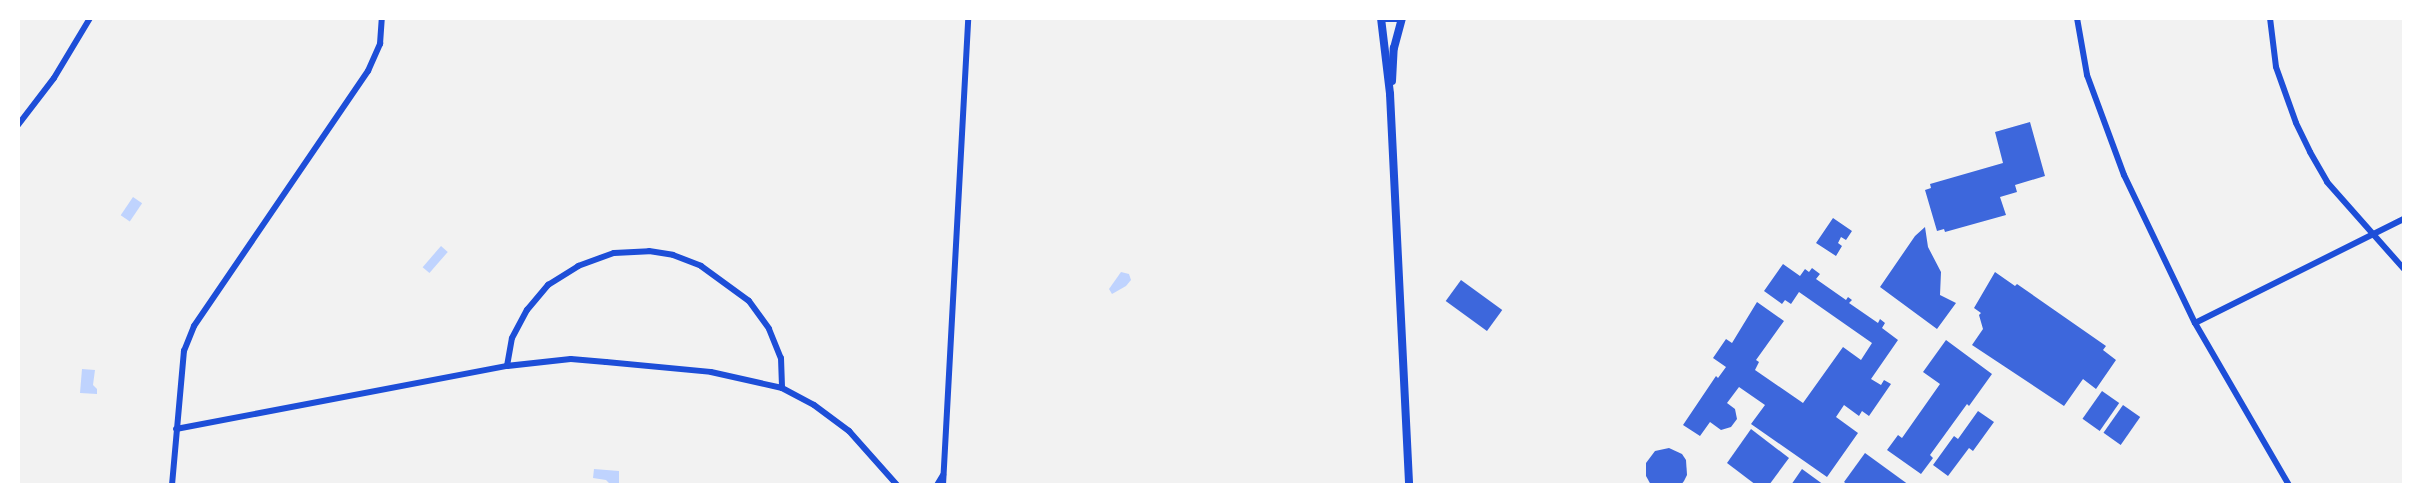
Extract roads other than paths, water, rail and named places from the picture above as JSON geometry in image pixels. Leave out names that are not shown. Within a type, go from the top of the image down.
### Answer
[{"type":"street","points":[[18,125],[54,78],[90,18]]},
{"type":"street","points":[[172,485],[184,351],[194,326],[368,71],[380,44],[382,18]]},
{"type":"street","points":[[944,485],[968,18]]},
{"type":"street","points":[[1390,94],[1395,40],[1400,18],[1383,18],[1390,94],[1409,485]]},
{"type":"street","points":[[2077,18],[2087,75],[2124,175],[2195,323],[2289,485]]},
{"type":"street","points":[[2270,18],[2277,67],[2296,123],[2327,182],[2404,269]]},
{"type":"street","points":[[2195,323],[2404,219]]},
{"type":"street","points":[[507,366],[512,338],[527,310],[548,285],[578,266],[614,254],[649,251],[673,255],[701,266],[749,302],[769,329],[781,358],[782,388]]},
{"type":"street","points":[[176,429],[507,366],[571,359],[711,372],[782,388],[814,405],[849,431],[897,485]]},
{"type":"street","points":[[937,485],[945,472]]},
{"type":"water","points":[[133,197],[142,203],[130,221],[121,215]]},
{"type":"water","points":[[441,246],[448,252],[429,273],[423,267]]},
{"type":"water","points":[[1121,272],[1129,274],[1131,280],[1126,286],[1112,294],[1109,289]]},
{"type":"water","points":[[82,369],[95,370],[93,385],[97,389],[97,394],[80,393]]},
{"type":"water","points":[[594,469],[619,471],[619,484],[611,485],[606,480],[593,478]]}]
